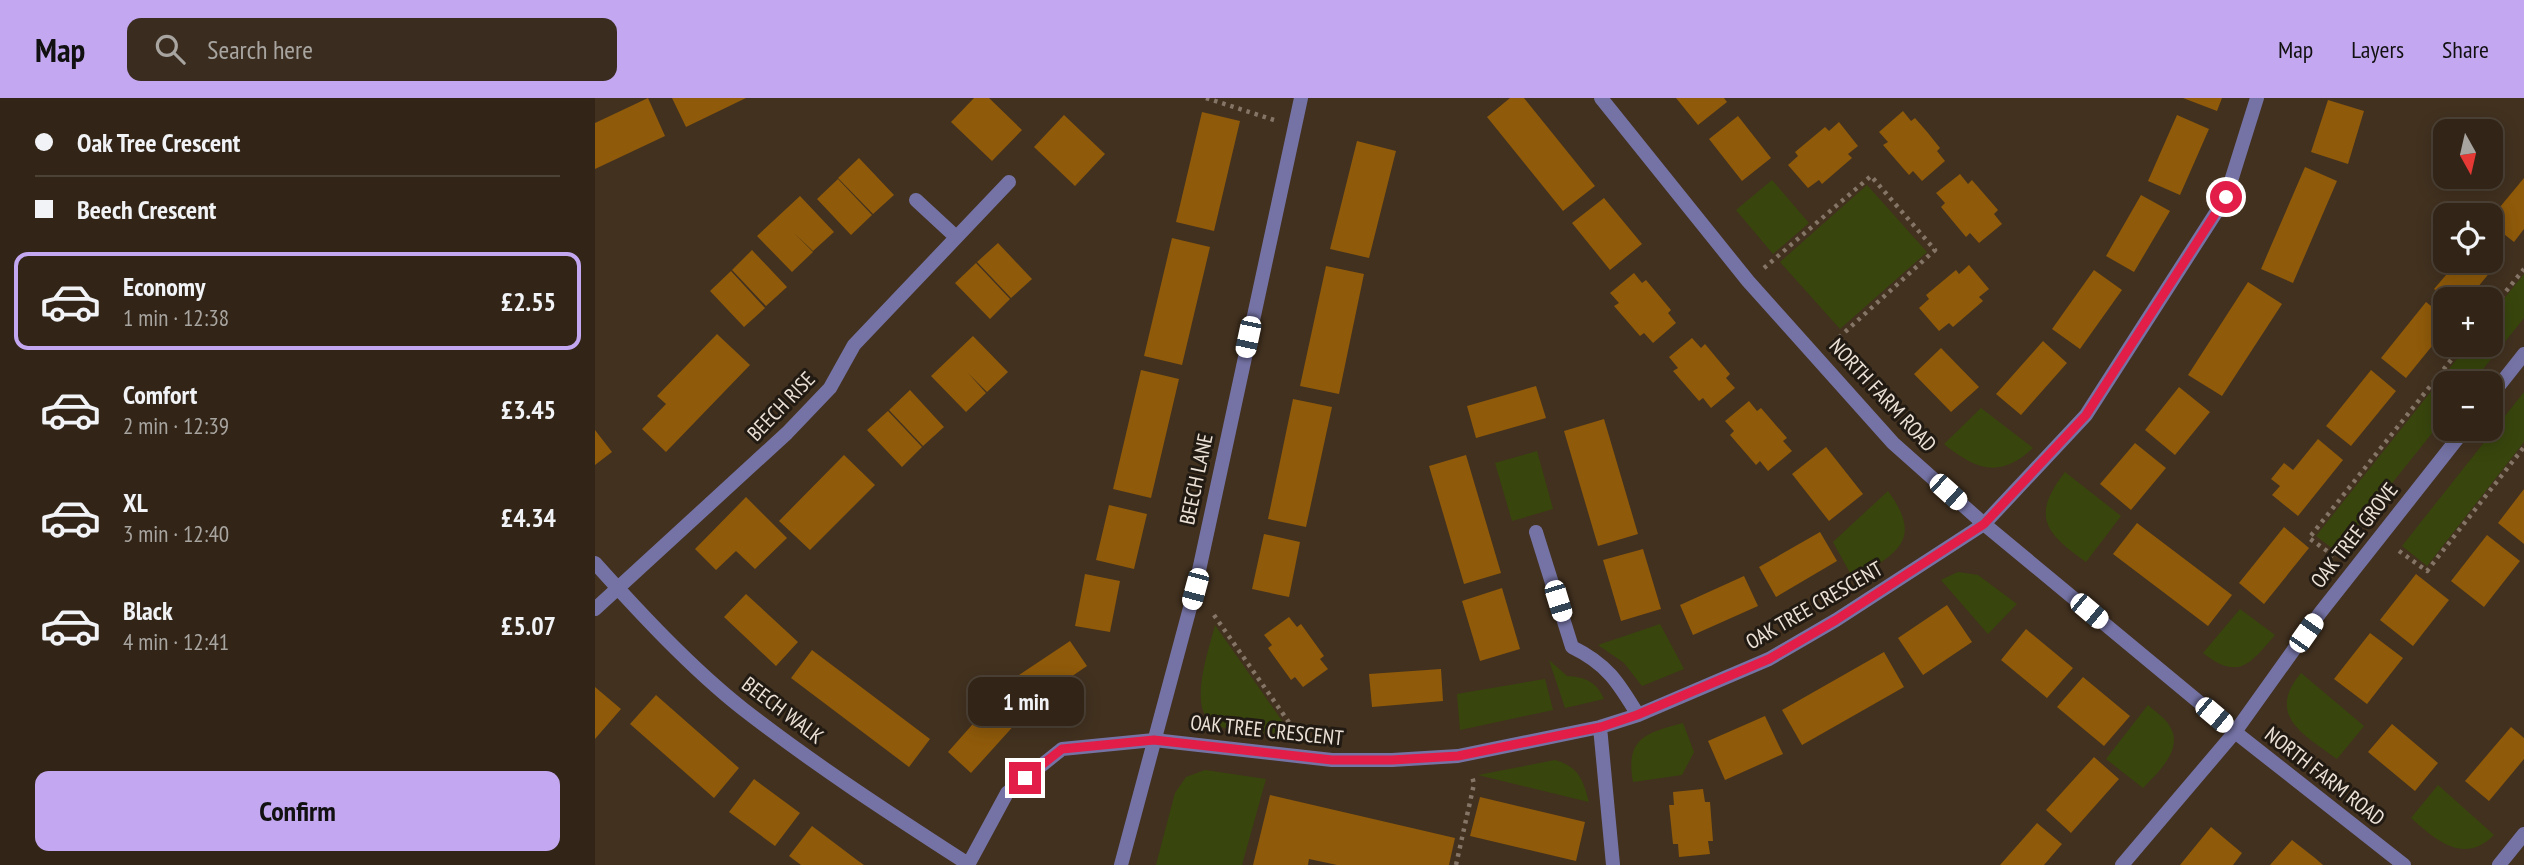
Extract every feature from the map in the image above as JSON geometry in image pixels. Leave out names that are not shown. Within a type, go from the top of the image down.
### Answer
[{"type":"street","name":"BEECH LANE","points":[[1121,865],[1195,589],[1301,98]]},
{"type":"street","name":"NORTH FARM ROAD","points":[[1601,98],[1748,281],[1893,443],[1984,524],[2235,732],[2404,865]]},
{"type":"street","name":"OAK TREE CRESCENT","points":[[968,865],[1007,793],[1062,749],[1154,740],[1314,758],[1392,760],[1470,754],[1601,727],[1637,715],[1769,659],[1836,620],[1984,524],[2086,415],[2226,197],[2257,98]]},
{"type":"street","name":"BEECH RISE","points":[[595,608],[787,433],[830,388],[854,345],[1009,182]]},
{"type":"street","points":[[916,200],[956,237]]},
{"type":"street","points":[[2503,381],[2524,354]]},
{"type":"street","name":"OAK TREE GROVE","points":[[2122,865],[2235,732],[2320,613],[2456,441]]},
{"type":"street","points":[[1536,532],[1572,647],[1596,659],[1622,688],[1637,715]]},
{"type":"street","name":"BEECH WALK","points":[[595,563],[664,637],[742,708],[883,809],[968,865]]},
{"type":"street","points":[[1601,727],[1613,865]]},
{"type":"street","points":[[2499,865],[2524,834]]},
{"type":"path","points":[[1206,98],[1258,116],[1295,125]]},
{"type":"path","points":[[1748,281],[1871,176],[1935,250],[1817,356]]},
{"type":"path","points":[[2503,295],[2524,269]]},
{"type":"path","points":[[2354,570],[2309,538],[2453,357]]},
{"type":"path","points":[[2380,537],[2427,571],[2524,447]]},
{"type":"path","points":[[1195,589],[1314,758]]},
{"type":"path","points":[[1456,865],[1473,783],[1470,754]]},
{"type":"green space","points":[[1772,180],[1809,223],[1773,254],[1736,210]]},
{"type":"green space","points":[[1867,185],[1927,252],[1840,329],[1780,262]]},
{"type":"green space","points":[[2524,274],[2524,318],[2503,344],[2503,300]]},
{"type":"green space","points":[[2458,357],[2493,357],[2482,371],[2447,371]]},
{"type":"green space","points":[[2433,389],[2433,432],[2337,552],[2316,536]]},
{"type":"green space","points":[[2524,392],[2524,442],[2427,566],[2402,546],[2485,441],[2503,441],[2503,419]]},
{"type":"green space","points":[[1981,408],[2033,448],[2010,464],[1988,467],[1967,460],[1944,444]]},
{"type":"green space","points":[[1537,451],[1553,509],[1512,521],[1495,463]]},
{"type":"green space","points":[[2065,472],[2121,516],[2086,562],[2061,542],[2047,523],[2048,501]]},
{"type":"green space","points":[[1888,491],[1899,508],[1904,523],[1900,545],[1882,562],[1854,580],[1833,542]]},
{"type":"green space","points":[[1958,572],[1978,575],[2017,604],[1988,634],[1941,580]]},
{"type":"green space","points":[[2240,609],[2275,635],[2251,661],[2235,667],[2226,666],[2203,653]]},
{"type":"green space","points":[[1660,624],[1684,669],[1642,686],[1624,663],[1598,645]]},
{"type":"green space","points":[[1215,625],[1292,735],[1221,727],[1210,721],[1203,711],[1201,682]]},
{"type":"green space","points":[[1549,660],[1567,676],[1585,679],[1594,685],[1604,699],[1565,708]]},
{"type":"green space","points":[[2301,673],[2364,726],[2337,759],[2302,733],[2288,713],[2287,701],[2291,688]]},
{"type":"green space","points":[[1545,679],[1553,710],[1460,730],[1457,694]]},
{"type":"green space","points":[[2148,705],[2169,725],[2174,743],[2168,760],[2143,788],[2106,759]]},
{"type":"green space","points":[[1683,723],[1694,752],[1682,775],[1633,782],[1632,756],[1641,740],[1658,730]]},
{"type":"green space","points":[[1555,760],[1570,766],[1579,775],[1589,802],[1478,775]]},
{"type":"green space","points":[[1205,770],[1266,779],[1242,865],[1156,865],[1175,793],[1186,777]]},
{"type":"green space","points":[[2438,785],[2494,835],[2483,844],[2461,849],[2431,835],[2411,818]]},
{"type":"building","points":[[648,98],[665,136],[595,169],[595,123]]},
{"type":"building","points":[[672,98],[746,98],[686,127]]},
{"type":"building","points":[[974,98],[989,98],[1022,130],[992,161],[951,122]]},
{"type":"building","points":[[1510,98],[1524,98],[1595,186],[1563,211],[1487,117]]},
{"type":"building","points":[[1676,98],[1724,98],[1727,102],[1698,125]]},
{"type":"building","points":[[2183,98],[2222,98],[2217,111]]},
{"type":"building","points":[[2328,100],[2364,111],[2348,164],[2311,152]]},
{"type":"building","points":[[1903,111],[1911,121],[1915,118],[1928,133],[1940,148],[1937,151],[1945,161],[1922,181],[1913,171],[1909,175],[1883,145],[1888,142],[1879,132]]},
{"type":"building","points":[[1202,112],[1240,121],[1214,231],[1176,222]]},
{"type":"building","points":[[1064,115],[1105,154],[1075,186],[1034,147]]},
{"type":"building","points":[[2177,115],[2209,129],[2180,195],[2148,181]]},
{"type":"building","points":[[1738,116],[1771,158],[1742,181],[1709,139]]},
{"type":"building","points":[[1839,122],[1858,146],[1848,154],[1852,158],[1822,184],[1819,180],[1808,188],[1788,165],[1798,156],[1795,152],[1825,127],[1829,131]]},
{"type":"building","points":[[1357,141],[1396,151],[1369,258],[1330,249]]},
{"type":"building","points":[[859,158],[894,195],[873,214],[838,178]]},
{"type":"building","points":[[2305,167],[2337,181],[2293,283],[2261,269]]},
{"type":"building","points":[[1960,174],[1968,184],[1972,180],[1998,210],[1994,214],[2002,224],[1979,243],[1970,233],[1966,237],[1941,207],[1945,203],[1936,193]]},
{"type":"building","points":[[2524,178],[2524,229],[2514,242],[2503,233],[2503,203]]},
{"type":"building","points":[[838,179],[872,215],[851,235],[817,199]]},
{"type":"building","points":[[2141,195],[2170,211],[2134,272],[2106,256]]},
{"type":"building","points":[[800,196],[834,232],[813,251],[794,233],[813,252],[792,272],[757,236]]},
{"type":"building","points":[[1604,198],[1642,244],[1610,270],[1572,223]]},
{"type":"building","points":[[1172,238],[1210,247],[1182,365],[1144,356]]},
{"type":"building","points":[[998,243],[1032,279],[1011,298],[977,262]]},
{"type":"building","points":[[752,250],[787,287],[766,306],[732,270]]},
{"type":"building","points":[[976,263],[1010,299],[990,319],[955,283]]},
{"type":"building","points":[[1969,265],[1989,289],[1979,297],[1983,301],[1953,327],[1949,323],[1939,331],[1919,308],[1929,299],[1926,295],[1956,270],[1959,274]]},
{"type":"building","points":[[1326,266],[1364,274],[1339,394],[1300,386]]},
{"type":"building","points":[[2094,270],[2122,290],[2080,349],[2052,329]]},
{"type":"building","points":[[731,271],[765,308],[744,327],[710,291]]},
{"type":"building","points":[[1634,273],[1642,283],[1646,280],[1671,310],[1668,313],[1676,323],[1653,343],[1644,333],[1640,336],[1614,306],[1619,303],[1610,293]]},
{"type":"building","points":[[2448,273],[2489,273],[2478,287],[2436,287]]},
{"type":"building","points":[[2248,282],[2282,304],[2222,396],[2188,375]]},
{"type":"building","points":[[2426,302],[2433,308],[2433,345],[2406,378],[2381,358]]},
{"type":"building","points":[[717,334],[750,365],[666,452],[642,429],[666,404],[657,396]]},
{"type":"building","points":[[973,336],[1008,372],[987,392],[968,373],[986,393],[966,412],[931,376]]},
{"type":"building","points":[[1692,338],[1701,348],[1705,344],[1730,374],[1726,378],[1735,388],[1711,408],[1703,398],[1699,401],[1673,371],[1678,368],[1669,357]]},
{"type":"building","points":[[2043,341],[2067,363],[2021,415],[1996,394]]},
{"type":"building","points":[[1941,348],[1979,387],[1951,412],[1914,374]]},
{"type":"building","points":[[1141,370],[1179,379],[1151,498],[1113,489]]},
{"type":"building","points":[[2371,370],[2396,391],[2351,446],[2326,426]]},
{"type":"building","points":[[1536,386],[1546,418],[1476,438],[1467,406]]},
{"type":"building","points":[[2179,387],[2210,412],[2175,455],[2145,430]]},
{"type":"building","points":[[910,390],[944,427],[923,446],[889,410]]},
{"type":"building","points":[[1293,399],[1332,407],[1306,527],[1268,519]]},
{"type":"building","points":[[1749,401],[1757,411],[1761,408],[1787,438],[1783,441],[1792,451],[1768,471],[1760,461],[1756,465],[1730,435],[1734,431],[1725,421]]},
{"type":"building","points":[[888,411],[922,447],[902,467],[867,430]]},
{"type":"building","points":[[1604,419],[1638,534],[1598,546],[1564,431]]},
{"type":"building","points":[[595,430],[612,452],[595,465]]},
{"type":"building","points":[[2318,439],[2343,460],[2298,516],[2272,495],[2280,486],[2271,479],[2284,463],[2293,470]]},
{"type":"building","points":[[2135,443],[2166,468],[2131,510],[2100,484]]},
{"type":"building","points":[[1826,447],[1863,494],[1829,521],[1792,474]]},
{"type":"building","points":[[844,455],[875,485],[810,550],[779,521]]},
{"type":"building","points":[[1466,455],[1501,573],[1464,584],[1429,466]]},
{"type":"building","points":[[2524,489],[2524,544],[2498,523]]},
{"type":"building","points":[[746,497],[787,538],[755,569],[736,551],[716,570],[695,549]]},
{"type":"building","points":[[1109,505],[1147,514],[1134,569],[1096,560]]},
{"type":"building","points":[[2137,523],[2232,595],[2208,626],[2113,554]]},
{"type":"building","points":[[2284,527],[2309,548],[2264,604],[2239,583]]},
{"type":"building","points":[[1820,532],[1837,561],[1776,597],[1759,567]]},
{"type":"building","points":[[1264,534],[1300,542],[1289,597],[1252,589]]},
{"type":"building","points":[[2487,535],[2520,561],[2484,607],[2451,581]]},
{"type":"building","points":[[1643,549],[1661,609],[1621,621],[1603,560]]},
{"type":"building","points":[[1085,574],[1120,581],[1110,632],[1075,626]]},
{"type":"building","points":[[2416,574],[2449,600],[2413,646],[2380,620]]},
{"type":"building","points":[[1744,576],[1758,606],[1693,635],[1680,605]]},
{"type":"building","points":[[1502,588],[1520,649],[1480,661],[1462,601]]},
{"type":"building","points":[[746,594],[798,642],[776,666],[724,617]]},
{"type":"building","points":[[1947,605],[1972,642],[1923,675],[1898,638]]},
{"type":"building","points":[[1289,617],[1297,627],[1301,624],[1324,656],[1320,659],[1328,669],[1303,687],[1295,677],[1291,680],[1268,648],[1272,645],[1264,635]]},
{"type":"building","points":[[2026,629],[2073,668],[2047,698],[2001,660]]},
{"type":"building","points":[[2370,633],[2403,658],[2367,704],[2334,679]]},
{"type":"building","points":[[1070,641],[1087,666],[1031,704],[1013,679]]},
{"type":"building","points":[[812,650],[930,739],[909,767],[791,678]]},
{"type":"building","points":[[1884,652],[1904,687],[1802,745],[1782,710]]},
{"type":"building","points":[[1441,669],[1443,701],[1372,707],[1369,674]]},
{"type":"building","points":[[2083,677],[2130,716],[2104,746],[2057,707]]},
{"type":"building","points":[[595,687],[621,709],[595,739]]},
{"type":"building","points":[[656,695],[739,768],[714,798],[630,724]]},
{"type":"building","points":[[995,699],[1019,720],[971,773],[948,752]]},
{"type":"building","points":[[1765,716],[1783,754],[1725,780],[1708,741]]},
{"type":"building","points":[[2392,724],[2438,763],[2415,791],[2368,752]]},
{"type":"building","points":[[2511,727],[2524,738],[2524,759],[2489,801],[2465,781]]},
{"type":"building","points":[[2094,757],[2119,779],[2071,833],[2046,810]]},
{"type":"building","points":[[754,779],[800,813],[775,846],[729,812]]},
{"type":"building","points":[[1703,789],[1705,802],[1710,802],[1713,841],[1708,841],[1710,854],[1679,857],[1678,844],[1673,844],[1669,805],[1674,805],[1673,792]]},
{"type":"building","points":[[1270,795],[1455,838],[1449,865],[1337,865],[1309,859],[1308,865],[1253,865]]},
{"type":"building","points":[[1480,797],[1585,822],[1576,861],[1470,836]]},
{"type":"building","points":[[2037,823],[2062,844],[2044,865],[2000,865]]},
{"type":"building","points":[[812,826],[864,865],[801,865],[789,856]]},
{"type":"building","points":[[2211,827],[2242,853],[2233,865],[2180,865]]},
{"type":"building","points":[[2292,840],[2315,858],[2323,865],[2270,865]]},
{"type":"route","points":[[1025,778],[1062,749],[1154,740],[1332,760],[1458,756],[1601,727],[1637,715],[1769,659],[1836,620],[1984,524],[2086,415],[2226,197]]}]
